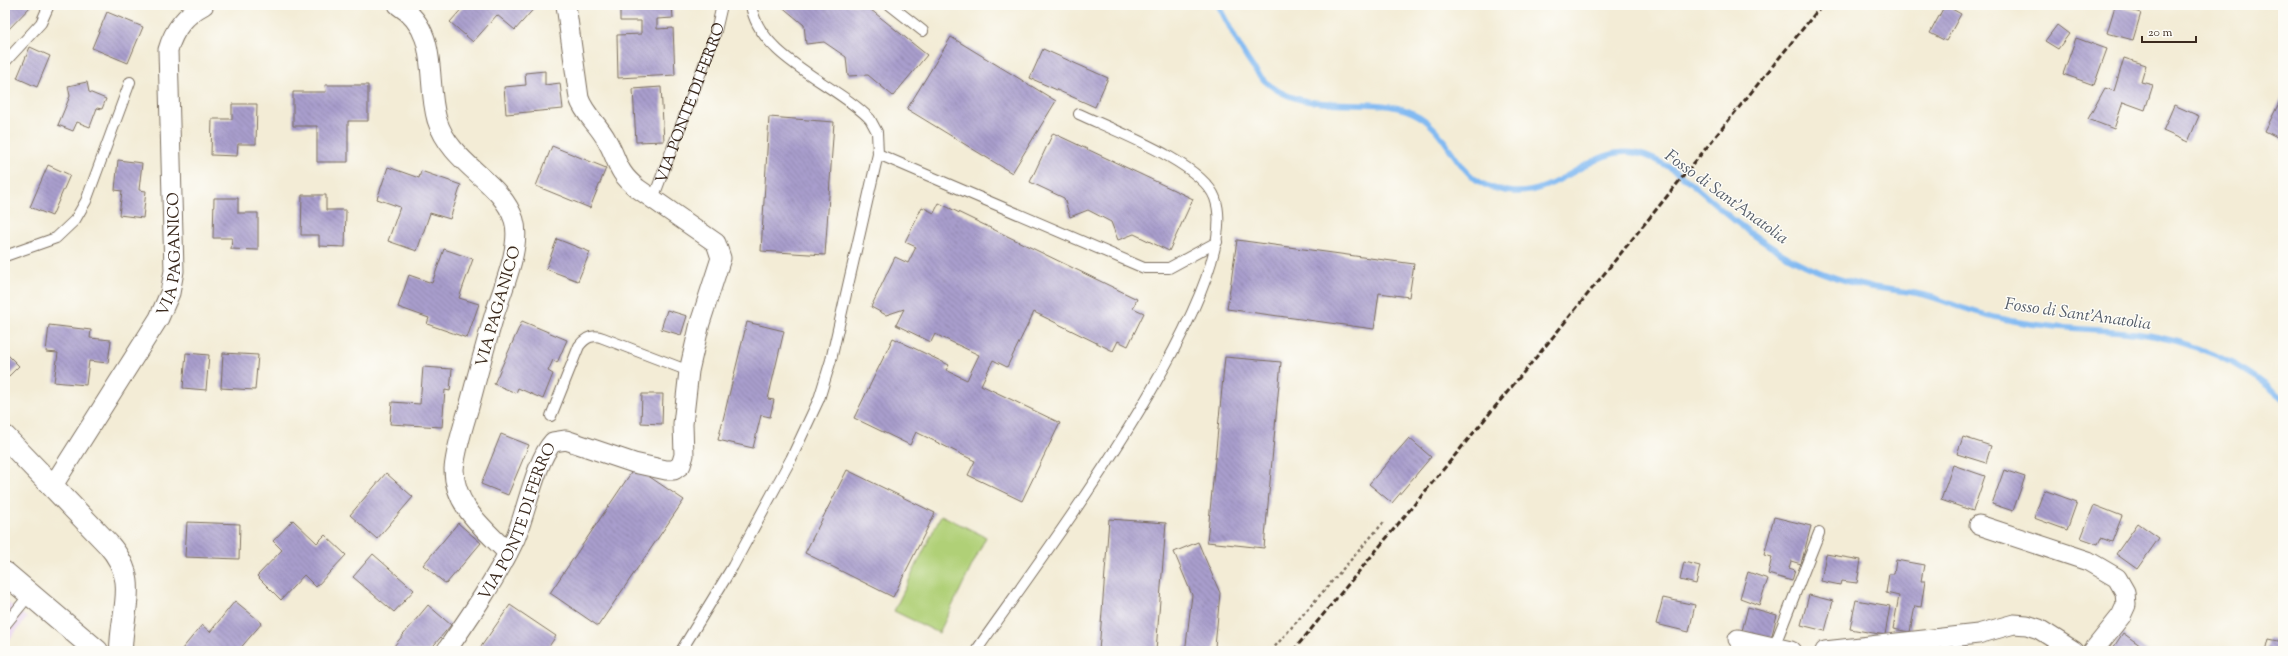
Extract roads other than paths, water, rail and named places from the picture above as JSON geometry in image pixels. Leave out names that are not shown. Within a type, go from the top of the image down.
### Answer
[{"type":"street","name":"VIA PAGANICO","points":[[52,486],[159,318],[169,297],[174,271],[168,50],[173,34],[180,23],[204,5]]},
{"type":"street","name":"VIA PAGANICO","points":[[398,5],[414,18],[426,38],[430,56],[434,107],[442,134],[454,152],[502,198],[511,212],[515,226],[516,243],[488,334],[454,469],[455,487],[461,502],[508,553]]},
{"type":"street","name":"VIA PONTE DI FERRO","points":[[446,651],[490,588],[508,553],[524,517],[542,458],[549,446],[557,440],[566,440],[634,463],[666,470],[674,470],[681,465],[684,455],[683,424],[689,371],[700,323],[720,264],[720,252],[713,240],[653,199],[622,174],[606,140],[583,108],[576,87],[566,5]]},
{"type":"street","points":[[5,437],[112,549],[125,569],[128,586],[121,651]]},
{"type":"street","points":[[1979,524],[2088,561],[2117,578],[2125,592],[2125,608],[2093,651]]},
{"type":"street","points":[[5,573],[97,651]]},
{"type":"street","points":[[1825,651],[1978,634],[2014,624],[2039,629],[2074,651]]},
{"type":"street","points":[[1738,639],[1782,649]]},
{"type":"lane","points":[[5,62],[41,23],[49,5]]},
{"type":"lane","name":"VIA PONTE DI FERRO","points":[[653,199],[715,35],[722,5]]},
{"type":"lane","points":[[681,651],[733,566],[797,447],[819,399],[831,360],[878,154],[879,138],[870,119],[796,64],[767,39],[754,17],[751,5]]},
{"type":"lane","points":[[890,5],[923,31]]},
{"type":"lane","points":[[5,256],[56,238],[75,220],[86,201],[130,82]]},
{"type":"lane","points":[[976,651],[1090,486],[1165,367],[1198,301],[1217,242],[1218,219],[1214,197],[1201,179],[1162,153],[1079,114]]},
{"type":"lane","points":[[878,154],[1144,268],[1169,268],[1217,242]]},
{"type":"lane","points":[[551,416],[579,346],[583,341],[593,336],[603,338],[689,371]]},
{"type":"lane","points":[[1782,649],[1819,533]]},
{"type":"lane","points":[[5,625],[30,594]]},
{"type":"waterway","name":"Fosso di Sant'Anatolia","points":[[1218,5],[1248,60],[1255,70],[1271,86],[1287,95],[1304,100],[1322,103],[1396,107],[1413,113],[1427,122],[1438,133],[1466,171],[1478,181],[1494,189],[1515,192],[1531,191],[1547,186],[1605,156],[1620,152],[1635,153],[1649,157],[1676,172],[1763,242],[1805,266],[1820,272],[1862,285],[1925,295],[1976,312],[2009,320],[2052,327],[2134,333],[2175,341],[2195,347],[2233,364],[2250,374],[2283,399]]},
{"type":"railway","points":[[1293,651],[1557,332],[1822,5]]}]
